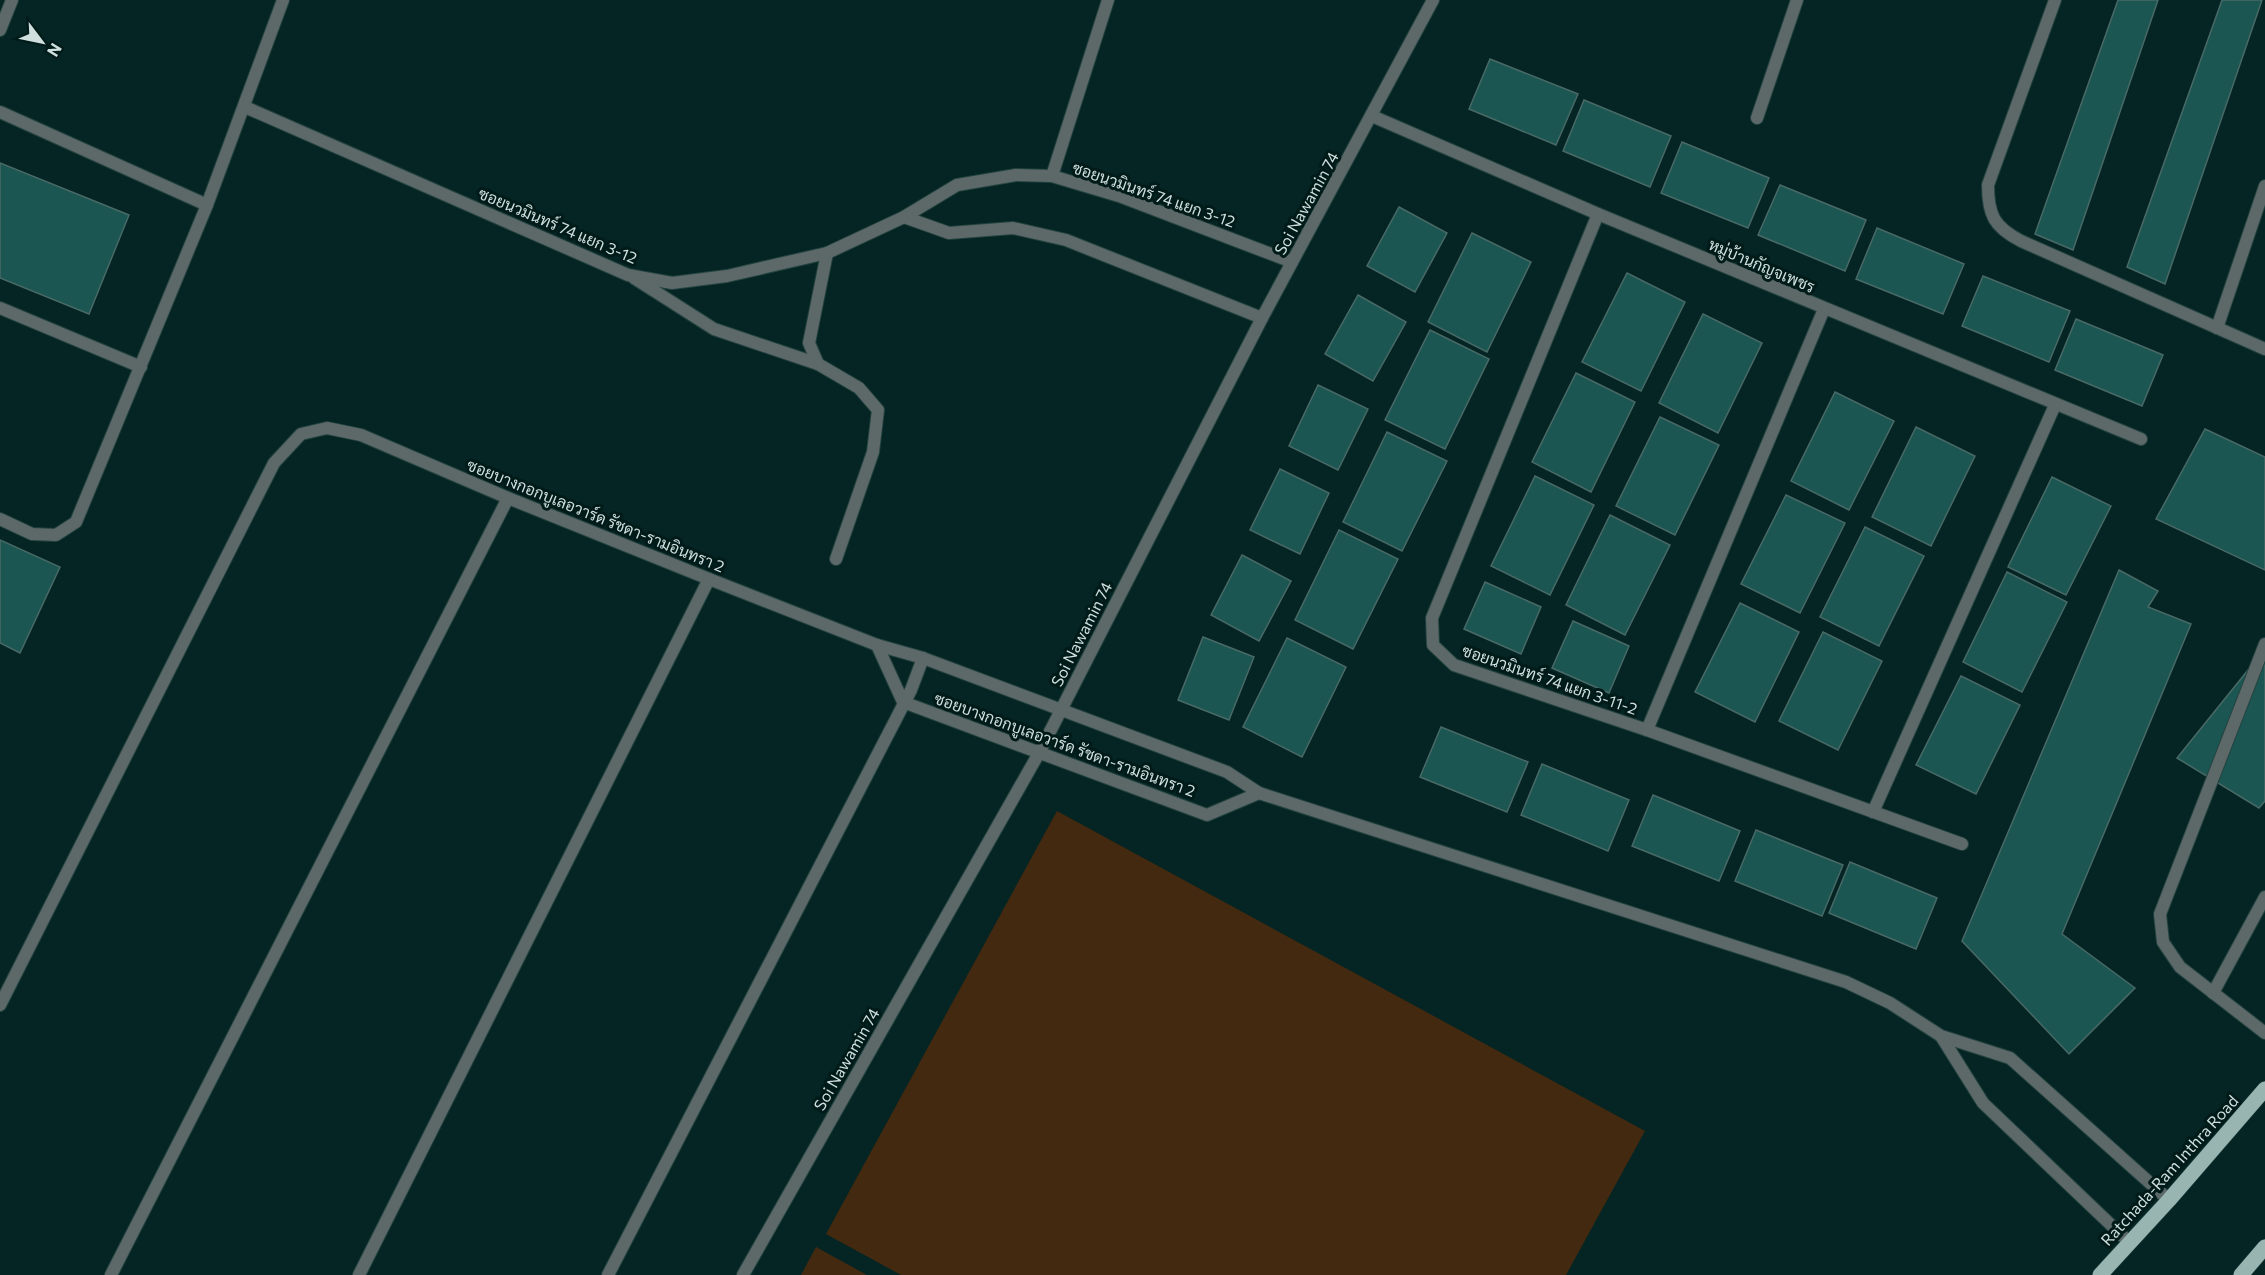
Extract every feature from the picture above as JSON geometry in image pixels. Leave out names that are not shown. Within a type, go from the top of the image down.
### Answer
[{"type":"main road","name":"Ratchada-Ram Inthra Road","points":[[2100,1275],[2169,1200],[2265,1089]]},
{"type":"main road","points":[[2241,1275],[2265,1247]]},
{"type":"street","points":[[0,30],[12,0]]},
{"type":"street","points":[[0,519],[32,534],[56,535],[76,522],[207,206],[283,0]]},
{"type":"street","points":[[1052,176],[1108,0]]},
{"type":"street","name":"Soi Nawamin 74","points":[[743,1275],[1039,753],[1262,318],[1433,0]]},
{"type":"street","points":[[1757,118],[1797,0]]},
{"type":"street","points":[[2055,0],[1988,185],[1988,201],[1993,219],[2006,233],[2265,349]]},
{"type":"street","name":"ซอยนวมินทร์ 74 แยก 3-12","points":[[244,107],[628,275],[672,283],[727,276],[827,253],[904,217],[957,185],[1016,175],[1052,176],[1119,196],[1292,262]]},
{"type":"street","points":[[0,112],[207,206]]},
{"type":"street","name":"หมู่บ้านกัญจเพชร","points":[[1372,116],[1824,309],[2142,439]]},
{"type":"street","points":[[2217,327],[2265,186]]},
{"type":"street","name":"ซอยนวมินทร์ 74 แยก 3-11-2","points":[[1598,214],[1432,618],[1433,645],[1454,665],[1647,730],[1962,844]]},
{"type":"street","points":[[904,217],[949,233],[1013,228],[1066,240],[1262,318]]},
{"type":"street","points":[[818,364],[809,343],[827,253]]},
{"type":"street","points":[[628,275],[714,329],[818,364],[859,388],[878,410],[873,452],[836,560]]},
{"type":"street","points":[[0,308],[141,367]]},
{"type":"street","points":[[1647,730],[1824,309]]},
{"type":"street","points":[[1873,812],[2055,405]]},
{"type":"street","name":"ซอยบางกอกบูเลอวาร์ด รัชดา-รามอินทรา 2","points":[[0,1005],[274,463],[301,434],[327,428],[361,435],[508,498],[877,645],[923,658],[1227,772],[1259,793]]},
{"type":"street","points":[[111,1275],[508,498]]},
{"type":"street","points":[[358,1275],[709,579]]},
{"type":"street","points":[[2265,644],[2160,914],[2163,942],[2180,967],[2265,1033]]},
{"type":"street","points":[[877,645],[904,702]]},
{"type":"street","points":[[608,1275],[904,702],[923,658]]},
{"type":"street","name":"ซอยบางกอกบูเลอวาร์ด รัชดา-รามอินทรา 2","points":[[904,702],[1207,815],[1259,793]]},
{"type":"street","points":[[1259,793],[1846,982],[1890,1003],[1941,1036],[2010,1058],[2169,1200]]},
{"type":"street","points":[[2213,993],[2265,897]]},
{"type":"street","points":[[1941,1036],[1983,1102],[2130,1243]]},
{"type":"shaded area","points":[[1057,811],[1645,1131],[1566,1275],[901,1275],[826,1234]]},
{"type":"shaded area","points":[[816,1247],[867,1275],[801,1275]]},
{"type":"building","points":[[2118,0],[2158,0],[2073,250],[2035,234]]},
{"type":"building","points":[[2222,0],[2262,0],[2165,284],[2127,267]]},
{"type":"building","points":[[1490,59],[1578,94],[1556,145],[1469,109]]},
{"type":"building","points":[[1584,100],[1671,136],[1650,187],[1563,151]]},
{"type":"building","points":[[1682,142],[1769,178],[1748,228],[1661,193]]},
{"type":"building","points":[[0,163],[129,215],[89,314],[0,278]]},
{"type":"building","points":[[1780,185],[1866,220],[1845,271],[1758,235]]},
{"type":"building","points":[[1399,207],[1447,233],[1415,292],[1367,266]]},
{"type":"building","points":[[1877,228],[1964,264],[1943,314],[1856,279]]},
{"type":"building","points":[[1472,233],[1531,262],[1487,352],[1428,322]]},
{"type":"building","points":[[1627,273],[1685,302],[1641,391],[1582,362]]},
{"type":"building","points":[[1983,276],[2070,311],[2049,362],[1962,326]]},
{"type":"building","points":[[1358,295],[1406,322],[1373,381],[1325,354]]},
{"type":"building","points":[[1703,314],[1762,343],[1718,433],[1659,403]]},
{"type":"building","points":[[2076,319],[2163,355],[2142,406],[2055,370]]},
{"type":"building","points":[[1430,330],[1489,359],[1445,449],[1385,420]]},
{"type":"building","points":[[1576,373],[1635,402],[1591,492],[1532,462]]},
{"type":"building","points":[[1318,385],[1368,409],[1338,470],[1289,446]]},
{"type":"building","points":[[1835,392],[1894,421],[1849,510],[1791,481]]},
{"type":"building","points":[[1660,417],[1719,445],[1675,535],[1616,506]]},
{"type":"building","points":[[1916,427],[1975,456],[1931,546],[1872,517]]},
{"type":"building","points":[[2205,429],[2265,457],[2265,570],[2156,519]]},
{"type":"building","points":[[1387,432],[1447,461],[1402,551],[1343,522]]},
{"type":"building","points":[[1280,469],[1329,493],[1300,554],[1250,530]]},
{"type":"building","points":[[1535,476],[1594,505],[1550,595],[1491,566]]},
{"type":"building","points":[[2052,477],[2111,506],[2066,595],[2008,567]]},
{"type":"building","points":[[1786,495],[1845,523],[1800,613],[1741,584]]},
{"type":"building","points":[[1610,515],[1670,545],[1625,635],[1566,605]]},
{"type":"building","points":[[1865,527],[1924,556],[1879,646],[1820,617]]},
{"type":"building","points":[[1339,530],[1398,559],[1353,649],[1295,620]]},
{"type":"building","points":[[0,540],[60,567],[20,653],[0,643]]},
{"type":"building","points":[[1242,555],[1291,581],[1259,641],[1211,615]]},
{"type":"building","points":[[2119,570],[2158,591],[2148,607],[2191,624],[2062,934],[2135,988],[2069,1054],[1962,941]]},
{"type":"building","points":[[2007,572],[2067,602],[2022,692],[1963,662]]},
{"type":"building","points":[[1485,582],[1541,607],[1521,654],[1464,629]]},
{"type":"building","points":[[1740,603],[1799,632],[1755,722],[1695,692]]},
{"type":"building","points":[[1573,621],[1629,646],[1609,693],[1552,668]]},
{"type":"building","points":[[1823,632],[1882,661],[1838,750],[1779,721]]},
{"type":"building","points":[[1203,637],[1254,657],[1229,720],[1178,700]]},
{"type":"building","points":[[1287,638],[1346,667],[1302,757],[1243,727]]},
{"type":"building","points":[[2265,649],[2265,801],[2259,808],[2177,758]]},
{"type":"building","points":[[1961,676],[2020,705],[1976,794],[1916,765]]},
{"type":"building","points":[[1441,727],[1528,762],[1507,812],[1420,777]]},
{"type":"building","points":[[1542,764],[1629,800],[1608,851],[1521,815]]},
{"type":"building","points":[[1653,795],[1740,831],[1719,881],[1632,846]]},
{"type":"building","points":[[1756,830],[1843,865],[1822,916],[1735,881]]},
{"type":"building","points":[[1850,862],[1937,898],[1916,949],[1829,913]]}]
